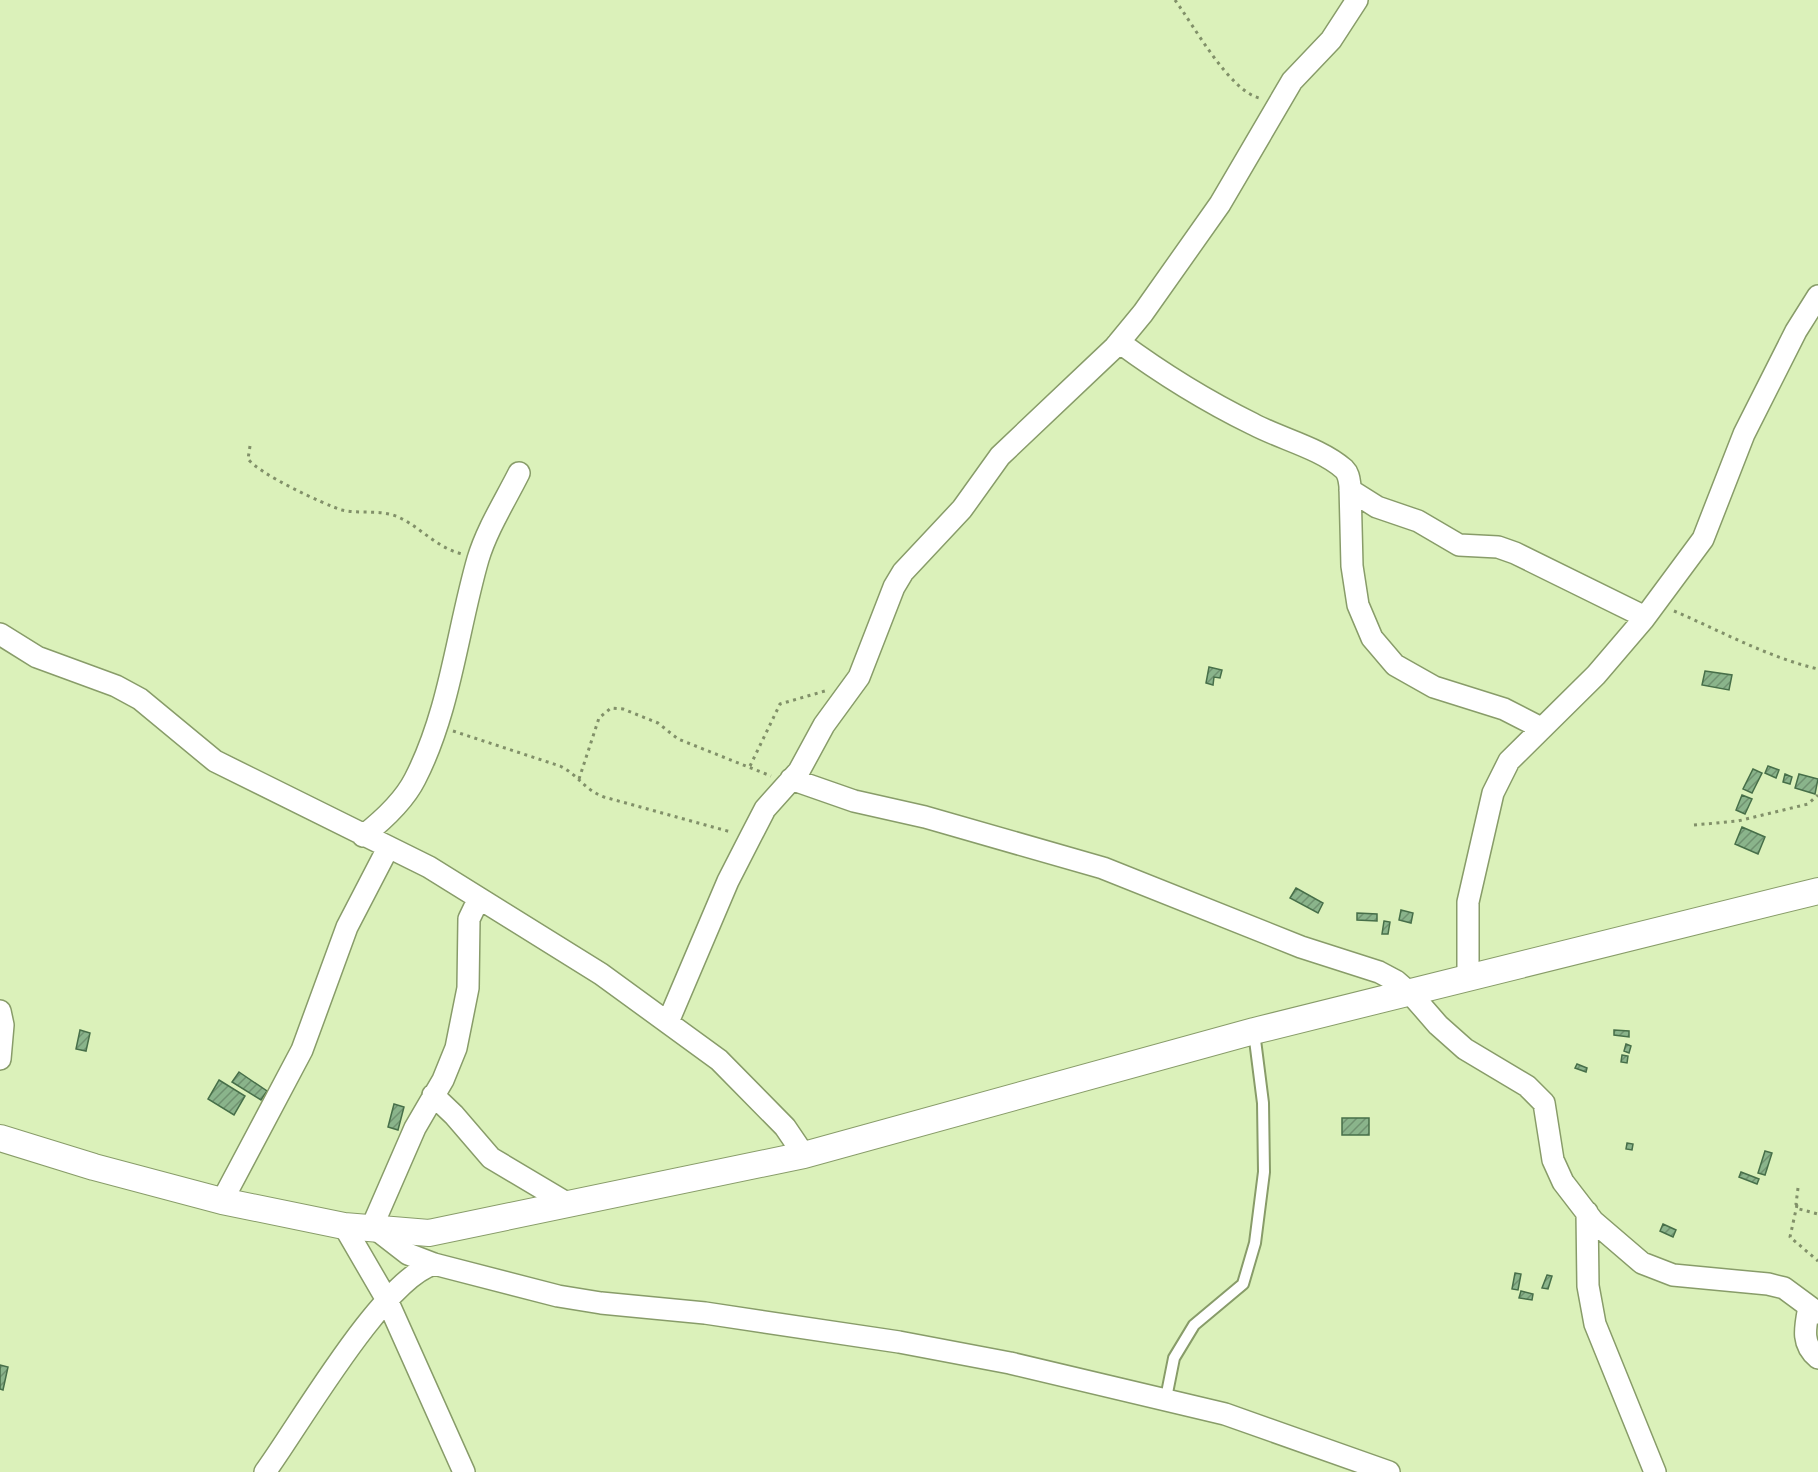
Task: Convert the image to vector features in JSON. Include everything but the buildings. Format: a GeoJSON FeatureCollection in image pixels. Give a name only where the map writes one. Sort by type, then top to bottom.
{"type":"FeatureCollection","features":[{"type":"Feature","properties":{"kind":"street"},"geometry":{"type":"LineString","coordinates":[[669,1022],[728,881],[765,809],[799,771],[824,725],[854,686],[894,587],[903,572],[962,509],[1000,456],[1119,342],[1143,313],[1215,211],[1292,81],[1331,40],[1357,0]]}},
{"type":"Feature","properties":{"kind":"street"},"geometry":{"type":"LineString","coordinates":[[1468,979],[1468,902],[1493,793],[1509,761],[1596,675],[1650,610],[1703,539],[1744,434],[1796,331],[1818,296]]}},
{"type":"Feature","properties":{"kind":"street"},"geometry":{"type":"LineString","coordinates":[[1119,342],[1153,367],[1252,424],[1316,453],[1344,469],[1349,476],[1352,566],[1358,605],[1372,638],[1395,665],[1434,687],[1504,709],[1541,728]]}},
{"type":"Feature","properties":{"kind":"street"},"geometry":{"type":"LineString","coordinates":[[363,836],[382,821],[415,780],[435,726],[460,639],[478,558],[488,533],[519,473]]}},
{"type":"Feature","properties":{"kind":"street"},"geometry":{"type":"LineString","coordinates":[[1350,490],[1377,507],[1418,521],[1459,545],[1498,547],[1650,610]]}},
{"type":"Feature","properties":{"kind":"street"},"geometry":{"type":"LineString","coordinates":[[3,642],[116,686],[140,699],[215,761],[429,867],[601,974],[719,1060],[785,1127],[804,1155]]}},
{"type":"Feature","properties":{"kind":"street"},"geometry":{"type":"LineString","coordinates":[[789,781],[1103,868],[1301,947],[1379,972],[1396,981],[1464,1049],[1527,1086],[1544,1103],[1553,1160],[1563,1182],[1587,1212],[1619,1245],[1642,1263],[1673,1275],[1784,1288],[1814,1310],[1805,1340],[1808,1350],[1818,1358]]}},
{"type":"Feature","properties":{"kind":"street"},"geometry":{"type":"LineString","coordinates":[[222,1201],[302,1050],[347,927],[388,848]]}},
{"type":"Feature","properties":{"kind":"street"},"geometry":{"type":"LineString","coordinates":[[0,1138],[94,1167],[222,1201],[344,1226],[429,1233],[804,1155],[1254,1031],[1818,891]]}},
{"type":"Feature","properties":{"kind":"street"},"geometry":{"type":"LineString","coordinates":[[374,1230],[415,1128],[443,1080],[456,1048],[468,988],[469,919],[480,898]]}},
{"type":"Feature","properties":{"kind":"street"},"geometry":{"type":"LineString","coordinates":[[0,1011],[3,1025],[0,1059]]}},
{"type":"Feature","properties":{"kind":"street"},"geometry":{"type":"LineString","coordinates":[[433,1095],[454,1114],[491,1158],[570,1205]]}},
{"type":"Feature","properties":{"kind":"street"},"geometry":{"type":"LineString","coordinates":[[1587,1212],[1588,1287],[1595,1324],[1655,1472]]}},
{"type":"Feature","properties":{"kind":"street"},"geometry":{"type":"LineString","coordinates":[[344,1226],[387,1300],[464,1472]]}},
{"type":"Feature","properties":{"kind":"street"},"geometry":{"type":"LineString","coordinates":[[374,1230],[408,1254],[434,1264],[558,1296],[601,1304],[705,1313],[899,1342],[1010,1363],[1166,1398],[1225,1414],[1389,1472]]}},
{"type":"Feature","properties":{"kind":"street"},"geometry":{"type":"LineString","coordinates":[[265,1472],[387,1300],[415,1272],[434,1264]]}},
{"type":"Feature","properties":{"kind":"lane"},"geometry":{"type":"LineString","coordinates":[[1166,1398],[1174,1358],[1194,1325],[1243,1284],[1255,1243],[1264,1172],[1263,1103],[1254,1031]]}},
{"type":"Feature","properties":{"kind":"path"},"geometry":{"type":"LineString","coordinates":[[1175,0],[1228,76],[1253,96],[1278,103]]}},
{"type":"Feature","properties":{"kind":"path"},"geometry":{"type":"LineString","coordinates":[[250,446],[248,459],[254,468],[342,510],[393,516],[433,542],[478,558]]}},
{"type":"Feature","properties":{"kind":"path"},"geometry":{"type":"LineString","coordinates":[[1650,610],[1798,664],[1818,669]]}},
{"type":"Feature","properties":{"kind":"path"},"geometry":{"type":"LineString","coordinates":[[750,766],[784,700],[854,686]]}},
{"type":"Feature","properties":{"kind":"path"},"geometry":{"type":"LineString","coordinates":[[579,779],[599,718],[611,708],[623,709],[658,723],[678,739],[789,781]]}},
{"type":"Feature","properties":{"kind":"path"},"geometry":{"type":"LineString","coordinates":[[435,726],[560,766],[579,779],[585,788],[604,797],[750,838]]}},
{"type":"Feature","properties":{"kind":"path"},"geometry":{"type":"LineString","coordinates":[[1694,825],[1738,820],[1808,804],[1818,795]]}},
{"type":"Feature","properties":{"kind":"path"},"geometry":{"type":"LineString","coordinates":[[1798,1188],[1790,1237],[1818,1261]]}},
{"type":"Feature","properties":{"kind":"path"},"geometry":{"type":"LineString","coordinates":[[1797,1205],[1799,1209],[1818,1214]]}}]}
